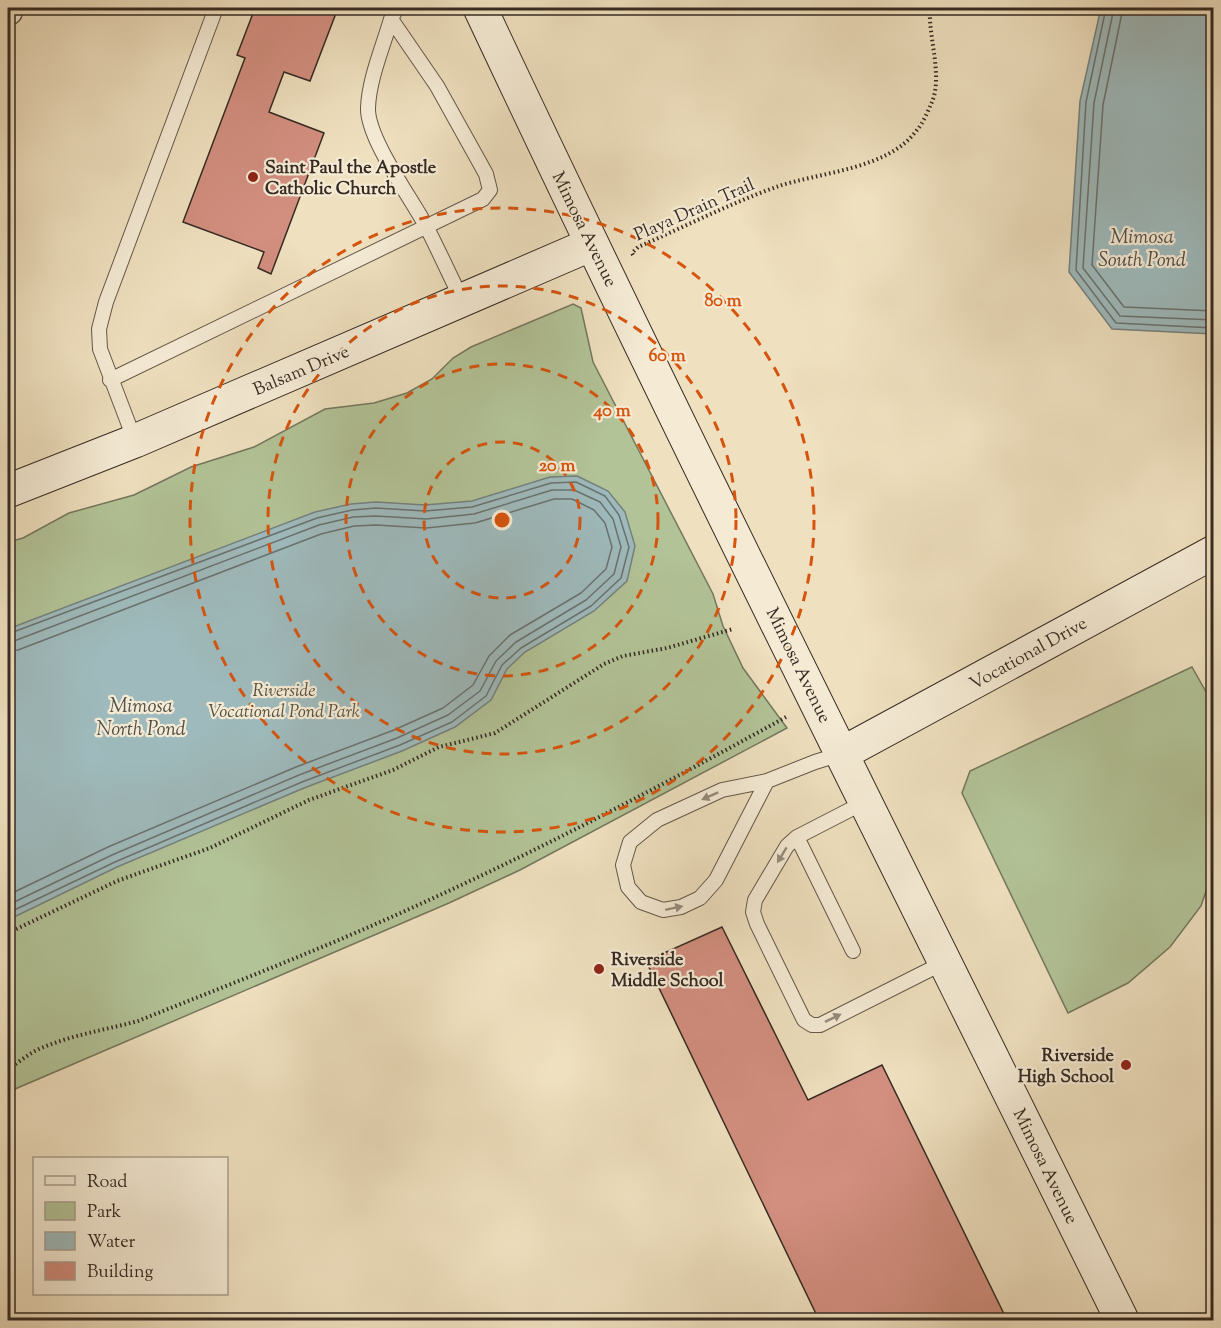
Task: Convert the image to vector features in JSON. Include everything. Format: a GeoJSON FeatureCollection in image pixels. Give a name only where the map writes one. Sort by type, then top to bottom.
{"type":"FeatureCollection","features":[{"type":"Feature","properties":{"kind":"street","name":"Mimosa Avenue"},"geometry":{"type":"LineString","coordinates":[[480,8],[592,244],[865,802],[1122,1320]]}},
{"type":"Feature","properties":{"kind":"street","name":"Balsam Drive"},"geometry":{"type":"LineString","coordinates":[[8,491],[135,441],[592,244]]}},
{"type":"Feature","properties":{"kind":"street","name":"Vocational Drive"},"geometry":{"type":"LineString","coordinates":[[843,753],[1214,552]]}},
{"type":"Feature","properties":{"kind":"lane"},"geometry":{"type":"LineString","coordinates":[[135,441],[100,349],[99,329],[106,302],[216,8]]}},
{"type":"Feature","properties":{"kind":"lane"},"geometry":{"type":"LineString","coordinates":[[110,380],[483,199],[490,190],[486,174],[394,13]]}},
{"type":"Feature","properties":{"kind":"lane"},"geometry":{"type":"LineString","coordinates":[[394,13],[373,79],[368,108],[370,122],[381,149],[426,226],[462,301]]}},
{"type":"Feature","properties":{"kind":"lane"},"geometry":{"type":"LineString","coordinates":[[767,781],[716,880],[700,898],[681,907],[663,910],[640,902],[628,887],[624,865],[630,842],[657,820],[723,790],[767,781],[843,753]]}},
{"type":"Feature","properties":{"kind":"lane"},"geometry":{"type":"LineString","coordinates":[[865,802],[797,837],[787,846],[755,900],[753,912],[757,924],[804,1020],[812,1025],[820,1025],[945,962]]}},
{"type":"Feature","properties":{"kind":"lane"},"geometry":{"type":"LineString","coordinates":[[797,837],[853,951]]}},
{"type":"Feature","properties":{"kind":"path","name":"Playa Drain Trail"},"geometry":{"type":"LineString","coordinates":[[634,259],[632,253],[638,247],[777,187],[866,164],[895,150],[917,131],[933,100],[936,67],[928,23],[930,8]]}},
{"type":"Feature","properties":{"kind":"path"},"geometry":{"type":"LineString","coordinates":[[8,933],[117,880],[210,848],[309,800],[393,770],[439,747],[495,733],[604,664],[623,656],[667,648],[733,629]]}},
{"type":"Feature","properties":{"kind":"path"},"geometry":{"type":"LineString","coordinates":[[8,1069],[37,1050],[68,1038],[138,1021],[363,930],[556,839],[669,782],[786,717]]}},
{"type":"Feature","properties":{"kind":"green space","name":"Riverside Vocational Pond Park"},"geometry":{"type":"Polygon","coordinates":[[[573,304],[581,308],[593,362],[713,594],[723,626],[743,668],[787,728],[520,870],[449,903],[8,1092],[8,542],[23,538],[69,513],[134,495],[191,467],[254,447],[325,409],[374,403],[407,393],[432,379],[453,358],[471,347],[573,304]]]}},
{"type":"Feature","properties":{"kind":"green space"},"geometry":{"type":"Polygon","coordinates":[[[1192,667],[1214,706],[1213,871],[1201,906],[1170,947],[1128,983],[1068,1013],[962,793],[970,771],[1192,667]]]}},
{"type":"Feature","properties":{"kind":"water","name":"Mimosa South Pond"},"geometry":{"type":"Polygon","coordinates":[[[1101,8],[1213,8],[1213,334],[1112,329],[1069,272],[1080,101],[1101,8]]]}},
{"type":"Feature","properties":{"kind":"water","name":"Mimosa North Pond"},"geometry":{"type":"Polygon","coordinates":[[[577,476],[608,491],[625,512],[635,546],[627,581],[594,611],[525,652],[507,669],[491,700],[455,727],[402,751],[304,788],[117,867],[8,920],[8,629],[315,512],[351,504],[376,502],[425,505],[472,501],[550,477],[577,476]]]}},
{"type":"Feature","properties":{"kind":"building","name":"Saint Paul the Apostle Catholic Church"},"geometry":{"type":"Polygon","coordinates":[[[255,8],[338,8],[310,81],[284,72],[269,112],[324,133],[271,274],[258,268],[264,252],[183,222],[245,58],[237,55],[255,8]]]}},
{"type":"Feature","properties":{"kind":"building","name":"Riverside Middle School"},"geometry":{"type":"Polygon","coordinates":[[[722,927],[808,1100],[882,1065],[1007,1320],[819,1320],[646,961],[722,927]]]}},
{"type":"Feature","properties":{"kind":"place","name":"Saint Paul the Apostle Catholic Church"},"geometry":{"type":"Point","coordinates":[253,177]}},
{"type":"Feature","properties":{"kind":"place","name":"Riverside Middle School"},"geometry":{"type":"Point","coordinates":[599,969]}},
{"type":"Feature","properties":{"kind":"place","name":"Riverside High School"},"geometry":{"type":"Point","coordinates":[1126,1065]}}]}
